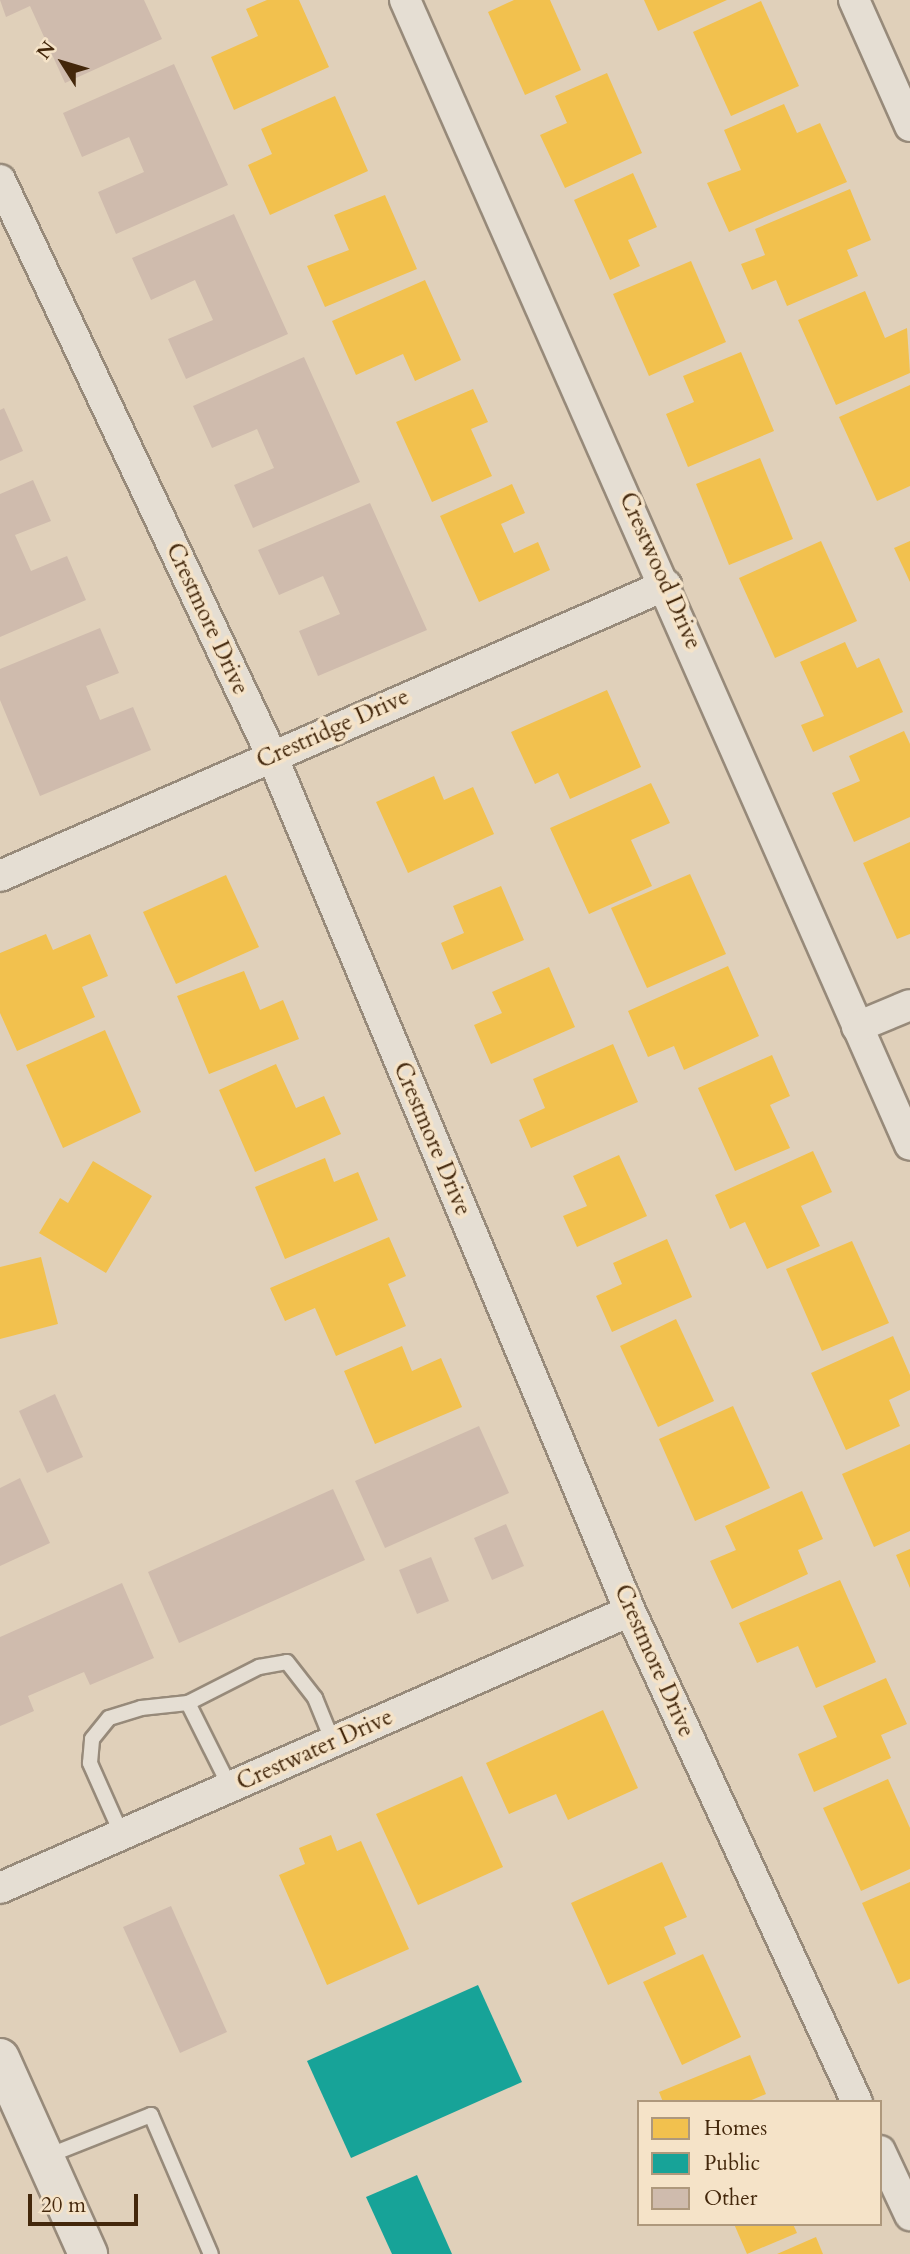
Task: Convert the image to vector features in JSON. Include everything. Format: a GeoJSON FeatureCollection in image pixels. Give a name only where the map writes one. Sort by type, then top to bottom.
{"type":"FeatureCollection","features":[{"type":"Feature","properties":{"kind":"main road"},"geometry":{"type":"LineString","coordinates":[[0,2057],[88,2254]]}},
{"type":"Feature","properties":{"kind":"street","name":"Crestwood Drive"},"geometry":{"type":"LineString","coordinates":[[405,0],[666,585],[910,1145]]}},
{"type":"Feature","properties":{"kind":"street"},"geometry":{"type":"LineString","coordinates":[[854,0],[910,126]]}},
{"type":"Feature","properties":{"kind":"street","name":"Crestmore Drive"},"geometry":{"type":"LineString","coordinates":[[0,180],[272,756],[630,1611],[856,2100]]}},
{"type":"Feature","properties":{"kind":"street","name":"Crestridge Drive"},"geometry":{"type":"LineString","coordinates":[[0,876],[666,585]]}},
{"type":"Feature","properties":{"kind":"street"},"geometry":{"type":"LineString","coordinates":[[857,1027],[910,1005]]}},
{"type":"Feature","properties":{"kind":"street","name":"Crestwater Drive"},"geometry":{"type":"LineString","coordinates":[[0,1888],[630,1611]]}},
{"type":"Feature","properties":{"kind":"street"},"geometry":{"type":"LineString","coordinates":[[882,2155],[910,2215]]}},
{"type":"Feature","properties":{"kind":"lane"},"geometry":{"type":"LineString","coordinates":[[122,1835],[90,1763],[92,1739],[109,1718],[141,1708],[188,1703],[259,1667],[287,1662],[314,1698],[333,1742]]}},
{"type":"Feature","properties":{"kind":"lane"},"geometry":{"type":"LineString","coordinates":[[188,1703],[230,1787]]}},
{"type":"Feature","properties":{"kind":"lane"},"geometry":{"type":"LineString","coordinates":[[44,2157],[151,2115],[211,2254]]}},
{"type":"Feature","properties":{"kind":"building: Homes"},"geometry":{"type":"Polygon","coordinates":[[[267,0],[299,0],[329,67],[234,110],[211,57],[258,36],[246,9],[267,0]]]}},
{"type":"Feature","properties":{"kind":"building: Homes"},"geometry":{"type":"Polygon","coordinates":[[[514,0],[550,0],[581,70],[525,95],[488,12],[514,0]]]}},
{"type":"Feature","properties":{"kind":"building: Homes"},"geometry":{"type":"Polygon","coordinates":[[[644,0],[727,0],[658,31],[644,0]]]}},
{"type":"Feature","properties":{"kind":"building: Homes"},"geometry":{"type":"Polygon","coordinates":[[[761,1],[799,86],[731,116],[693,32],[761,1]]]}},
{"type":"Feature","properties":{"kind":"building: Homes"},"geometry":{"type":"Polygon","coordinates":[[[607,73],[642,153],[565,188],[540,135],[567,123],[555,96],[607,73]]]}},
{"type":"Feature","properties":{"kind":"building: Homes"},"geometry":{"type":"Polygon","coordinates":[[[335,96],[368,171],[270,215],[248,165],[272,154],[261,129],[335,96]]]}},
{"type":"Feature","properties":{"kind":"building: Homes"},"geometry":{"type":"Polygon","coordinates":[[[784,104],[797,133],[820,123],[847,182],[729,232],[707,183],[741,170],[724,130],[784,104]]]}},
{"type":"Feature","properties":{"kind":"building: Homes"},"geometry":{"type":"Polygon","coordinates":[[[633,173],[657,227],[628,240],[640,266],[610,280],[574,200],[633,173]]]}},
{"type":"Feature","properties":{"kind":"building: Homes"},"geometry":{"type":"Polygon","coordinates":[[[850,189],[871,240],[847,250],[858,276],[787,306],[776,280],[752,290],[741,264],[765,255],[755,229],[850,189]]]}},
{"type":"Feature","properties":{"kind":"building: Homes"},"geometry":{"type":"Polygon","coordinates":[[[385,195],[417,269],[325,307],[307,266],[349,250],[334,215],[385,195]]]}},
{"type":"Feature","properties":{"kind":"building: Homes"},"geometry":{"type":"Polygon","coordinates":[[[691,261],[726,342],[649,376],[613,294],[691,261]]]}},
{"type":"Feature","properties":{"kind":"building: Homes"},"geometry":{"type":"Polygon","coordinates":[[[425,280],[461,360],[415,381],[403,354],[356,375],[332,321],[425,280]]]}},
{"type":"Feature","properties":{"kind":"building: Homes"},"geometry":{"type":"Polygon","coordinates":[[[865,291],[885,338],[907,328],[910,373],[836,405],[798,320],[865,291]]]}},
{"type":"Feature","properties":{"kind":"building: Homes"},"geometry":{"type":"Polygon","coordinates":[[[741,352],[774,431],[688,467],[666,414],[694,402],[683,376],[741,352]]]}},
{"type":"Feature","properties":{"kind":"building: Homes"},"geometry":{"type":"Polygon","coordinates":[[[910,385],[910,486],[877,501],[839,417],[910,385]]]}},
{"type":"Feature","properties":{"kind":"building: Homes"},"geometry":{"type":"Polygon","coordinates":[[[473,389],[488,422],[471,429],[492,476],[432,502],[396,422],[473,389]]]}},
{"type":"Feature","properties":{"kind":"building: Homes"},"geometry":{"type":"Polygon","coordinates":[[[760,458],[793,539],[729,565],[696,484],[760,458]]]}},
{"type":"Feature","properties":{"kind":"building: Homes"},"geometry":{"type":"Polygon","coordinates":[[[512,484],[525,513],[501,524],[514,553],[538,542],[550,570],[479,602],[440,516],[512,484]]]}},
{"type":"Feature","properties":{"kind":"building: Homes"},"geometry":{"type":"Polygon","coordinates":[[[821,541],[857,621],[775,658],[739,578],[821,541]]]}},
{"type":"Feature","properties":{"kind":"building: Homes"},"geometry":{"type":"Polygon","coordinates":[[[910,541],[910,582],[894,548],[910,541]]]}},
{"type":"Feature","properties":{"kind":"building: Homes"},"geometry":{"type":"Polygon","coordinates":[[[845,642],[857,668],[879,658],[903,712],[813,752],[801,725],[824,716],[800,662],[845,642]]]}},
{"type":"Feature","properties":{"kind":"building: Homes"},"geometry":{"type":"Polygon","coordinates":[[[607,690],[641,767],[570,799],[558,773],[535,784],[511,732],[607,690]]]}},
{"type":"Feature","properties":{"kind":"building: Homes"},"geometry":{"type":"Polygon","coordinates":[[[904,731],[910,744],[910,817],[854,842],[832,793],[860,781],[849,756],[904,731]]]}},
{"type":"Feature","properties":{"kind":"building: Homes"},"geometry":{"type":"Polygon","coordinates":[[[434,776],[444,800],[473,787],[494,834],[408,873],[376,802],[434,776]]]}},
{"type":"Feature","properties":{"kind":"building: Homes"},"geometry":{"type":"Polygon","coordinates":[[[651,783],[670,823],[631,840],[652,886],[589,914],[550,828],[651,783]]]}},
{"type":"Feature","properties":{"kind":"building: Homes"},"geometry":{"type":"Polygon","coordinates":[[[910,842],[910,934],[897,939],[863,863],[910,842]]]}},
{"type":"Feature","properties":{"kind":"building: Homes"},"geometry":{"type":"Polygon","coordinates":[[[690,874],[726,954],[647,988],[611,908],[690,874]]]}},
{"type":"Feature","properties":{"kind":"building: Homes"},"geometry":{"type":"Polygon","coordinates":[[[226,875],[259,947],[176,984],[143,912],[226,875]]]}},
{"type":"Feature","properties":{"kind":"building: Homes"},"geometry":{"type":"Polygon","coordinates":[[[501,886],[524,940],[452,970],[441,943],[464,933],[453,906],[501,886]]]}},
{"type":"Feature","properties":{"kind":"building: Homes"},"geometry":{"type":"Polygon","coordinates":[[[46,934],[53,950],[90,934],[108,976],[82,987],[95,1017],[17,1051],[0,1013],[0,953],[46,934]]]}},
{"type":"Feature","properties":{"kind":"building: Homes"},"geometry":{"type":"Polygon","coordinates":[[[728,966],[759,1036],[684,1070],[674,1046],[648,1057],[628,1011],[728,966]]]}},
{"type":"Feature","properties":{"kind":"building: Homes"},"geometry":{"type":"Polygon","coordinates":[[[549,967],[575,1027],[491,1064],[474,1025],[502,1013],[492,992],[549,967]]]}},
{"type":"Feature","properties":{"kind":"building: Homes"},"geometry":{"type":"Polygon","coordinates":[[[244,971],[260,1010],[283,1000],[299,1039],[209,1074],[177,996],[244,971]]]}},
{"type":"Feature","properties":{"kind":"building: Homes"},"geometry":{"type":"Polygon","coordinates":[[[105,1030],[141,1112],[63,1148],[26,1065],[105,1030]]]}},
{"type":"Feature","properties":{"kind":"building: Homes"},"geometry":{"type":"Polygon","coordinates":[[[613,1044],[638,1102],[531,1148],[519,1120],[545,1108],[533,1079],[613,1044]]]}},
{"type":"Feature","properties":{"kind":"building: Homes"},"geometry":{"type":"Polygon","coordinates":[[[772,1055],[790,1096],[770,1105],[790,1148],[735,1171],[698,1088],[772,1055]]]}},
{"type":"Feature","properties":{"kind":"building: Homes"},"geometry":{"type":"Polygon","coordinates":[[[276,1064],[296,1108],[324,1096],[341,1134],[255,1172],[219,1090],[276,1064]]]}},
{"type":"Feature","properties":{"kind":"building: Homes"},"geometry":{"type":"Polygon","coordinates":[[[813,1151],[832,1192],[801,1206],[820,1246],[767,1269],[745,1222],[730,1229],[715,1195],[813,1151]]]}},
{"type":"Feature","properties":{"kind":"building: Homes"},"geometry":{"type":"Polygon","coordinates":[[[619,1155],[647,1216],[577,1247],[563,1216],[587,1206],[573,1176],[619,1155]]]}},
{"type":"Feature","properties":{"kind":"building: Homes"},"geometry":{"type":"Polygon","coordinates":[[[325,1158],[334,1182],[358,1172],[378,1220],[285,1259],[255,1187],[325,1158]]]}},
{"type":"Feature","properties":{"kind":"building: Homes"},"geometry":{"type":"Polygon","coordinates":[[[93,1161],[152,1196],[106,1273],[39,1233],[60,1198],[68,1203],[93,1161]]]}},
{"type":"Feature","properties":{"kind":"building: Homes"},"geometry":{"type":"Polygon","coordinates":[[[389,1237],[406,1276],[388,1284],[406,1326],[336,1356],[315,1308],[285,1321],[270,1288],[389,1237]]]}},
{"type":"Feature","properties":{"kind":"building: Homes"},"geometry":{"type":"Polygon","coordinates":[[[667,1239],[692,1297],[612,1332],[596,1296],[622,1284],[613,1263],[667,1239]]]}},
{"type":"Feature","properties":{"kind":"building: Homes"},"geometry":{"type":"Polygon","coordinates":[[[852,1241],[889,1323],[822,1351],[786,1269],[852,1241]]]}},
{"type":"Feature","properties":{"kind":"building: Homes"},"geometry":{"type":"Polygon","coordinates":[[[41,1257],[58,1324],[0,1339],[0,1267],[41,1257]]]}},
{"type":"Feature","properties":{"kind":"building: Homes"},"geometry":{"type":"Polygon","coordinates":[[[676,1319],[714,1401],[658,1427],[620,1346],[676,1319]]]}},
{"type":"Feature","properties":{"kind":"building: Homes"},"geometry":{"type":"Polygon","coordinates":[[[893,1336],[910,1375],[910,1390],[889,1400],[900,1426],[846,1450],[811,1373],[893,1336]]]}},
{"type":"Feature","properties":{"kind":"building: Homes"},"geometry":{"type":"Polygon","coordinates":[[[402,1346],[412,1371],[441,1358],[462,1407],[375,1444],[344,1371],[402,1346]]]}},
{"type":"Feature","properties":{"kind":"building: Homes"},"geometry":{"type":"Polygon","coordinates":[[[733,1406],[770,1488],[695,1521],[659,1439],[733,1406]]]}},
{"type":"Feature","properties":{"kind":"building: Homes"},"geometry":{"type":"Polygon","coordinates":[[[910,1444],[910,1531],[874,1547],[842,1474],[910,1444]]]}},
{"type":"Feature","properties":{"kind":"building: Homes"},"geometry":{"type":"Polygon","coordinates":[[[802,1491],[823,1539],[798,1550],[808,1574],[732,1609],[710,1561],[736,1550],[725,1526],[802,1491]]]}},
{"type":"Feature","properties":{"kind":"building: Homes"},"geometry":{"type":"Polygon","coordinates":[[[910,1549],[910,1588],[896,1555],[910,1549]]]}},
{"type":"Feature","properties":{"kind":"building: Homes"},"geometry":{"type":"Polygon","coordinates":[[[840,1580],[876,1662],[816,1688],[798,1646],[757,1663],[739,1623],[840,1580]]]}},
{"type":"Feature","properties":{"kind":"building: Homes"},"geometry":{"type":"Polygon","coordinates":[[[886,1678],[907,1724],[881,1735],[891,1758],[814,1792],[798,1754],[837,1737],[823,1706],[886,1678]]]}},
{"type":"Feature","properties":{"kind":"building: Homes"},"geometry":{"type":"Polygon","coordinates":[[[603,1710],[638,1788],[568,1820],[556,1794],[509,1814],[486,1763],[603,1710]]]}},
{"type":"Feature","properties":{"kind":"building: Homes"},"geometry":{"type":"Polygon","coordinates":[[[462,1776],[503,1867],[418,1905],[376,1814],[462,1776]]]}},
{"type":"Feature","properties":{"kind":"building: Homes"},"geometry":{"type":"Polygon","coordinates":[[[888,1779],[910,1828],[910,1869],[861,1891],[823,1808],[888,1779]]]}},
{"type":"Feature","properties":{"kind":"building: Homes"},"geometry":{"type":"Polygon","coordinates":[[[331,1835],[337,1851],[361,1841],[409,1949],[327,1985],[279,1875],[305,1864],[299,1848],[331,1835]]]}},
{"type":"Feature","properties":{"kind":"building: Homes"},"geometry":{"type":"Polygon","coordinates":[[[662,1862],[687,1917],[664,1927],[676,1954],[608,1985],[571,1903],[662,1862]]]}},
{"type":"Feature","properties":{"kind":"building: Homes"},"geometry":{"type":"Polygon","coordinates":[[[910,1882],[910,1979],[898,1984],[862,1903],[910,1882]]]}},
{"type":"Feature","properties":{"kind":"building: Homes"},"geometry":{"type":"Polygon","coordinates":[[[703,1954],[741,2037],[682,2065],[643,1982],[703,1954]]]}},
{"type":"Feature","properties":{"kind":"building: Homes"},"geometry":{"type":"Polygon","coordinates":[[[750,2055],[766,2094],[752,2100],[662,2100],[659,2092],[750,2055]]]}},
{"type":"Feature","properties":{"kind":"building: Homes"},"geometry":{"type":"Polygon","coordinates":[[[735,2226],[794,2226],[797,2233],[747,2254],[735,2226]]]}},
{"type":"Feature","properties":{"kind":"building: Homes"},"geometry":{"type":"Polygon","coordinates":[[[816,2237],[823,2254],[777,2254],[816,2237]]]}},
{"type":"Feature","properties":{"kind":"building: Public"},"geometry":{"type":"Polygon","coordinates":[[[478,1985],[522,2082],[351,2158],[307,2061],[478,1985]]]}},
{"type":"Feature","properties":{"kind":"building: Public"},"geometry":{"type":"Polygon","coordinates":[[[417,2175],[452,2254],[392,2254],[366,2197],[417,2175]]]}},
{"type":"Feature","properties":{"kind":"building: Other"},"geometry":{"type":"Polygon","coordinates":[[[0,0],[144,0],[162,39],[65,83],[30,6],[6,17],[0,0]]]}},
{"type":"Feature","properties":{"kind":"building: Other"},"geometry":{"type":"Polygon","coordinates":[[[174,64],[228,185],[116,234],[98,192],[144,172],[129,137],[82,157],[63,113],[174,64]]]}},
{"type":"Feature","properties":{"kind":"building: Other"},"geometry":{"type":"Polygon","coordinates":[[[234,214],[288,334],[186,379],[168,339],[213,320],[195,280],[151,300],[132,258],[234,214]]]}},
{"type":"Feature","properties":{"kind":"building: Other"},"geometry":{"type":"Polygon","coordinates":[[[304,357],[360,482],[253,528],[234,485],[274,468],[257,429],[212,448],[193,406],[304,357]]]}},
{"type":"Feature","properties":{"kind":"building: Other"},"geometry":{"type":"Polygon","coordinates":[[[4,408],[23,451],[0,461],[0,410],[4,408]]]}},
{"type":"Feature","properties":{"kind":"building: Other"},"geometry":{"type":"Polygon","coordinates":[[[33,480],[51,521],[15,535],[31,571],[67,556],[86,600],[0,637],[0,494],[33,480]]]}},
{"type":"Feature","properties":{"kind":"building: Other"},"geometry":{"type":"Polygon","coordinates":[[[370,503],[427,630],[318,676],[299,631],[340,614],[323,576],[279,595],[258,550],[370,503]]]}},
{"type":"Feature","properties":{"kind":"building: Other"},"geometry":{"type":"Polygon","coordinates":[[[100,628],[119,673],[86,686],[100,720],[133,707],[151,750],[40,796],[0,700],[0,669],[100,628]]]}},
{"type":"Feature","properties":{"kind":"building: Other"},"geometry":{"type":"Polygon","coordinates":[[[55,1394],[83,1457],[47,1473],[19,1411],[55,1394]]]}},
{"type":"Feature","properties":{"kind":"building: Other"},"geometry":{"type":"Polygon","coordinates":[[[479,1426],[509,1493],[385,1548],[355,1481],[479,1426]]]}},
{"type":"Feature","properties":{"kind":"building: Other"},"geometry":{"type":"Polygon","coordinates":[[[20,1478],[50,1543],[0,1566],[0,1488],[20,1478]]]}},
{"type":"Feature","properties":{"kind":"building: Other"},"geometry":{"type":"Polygon","coordinates":[[[333,1489],[365,1560],[179,1643],[148,1572],[333,1489]]]}},
{"type":"Feature","properties":{"kind":"building: Other"},"geometry":{"type":"Polygon","coordinates":[[[506,1524],[524,1566],[492,1580],[474,1538],[506,1524]]]}},
{"type":"Feature","properties":{"kind":"building: Other"},"geometry":{"type":"Polygon","coordinates":[[[431,1557],[449,1601],[417,1614],[399,1570],[431,1557]]]}},
{"type":"Feature","properties":{"kind":"building: Other"},"geometry":{"type":"Polygon","coordinates":[[[122,1583],[154,1658],[90,1685],[84,1672],[28,1696],[34,1711],[0,1726],[0,1637],[122,1583]]]}},
{"type":"Feature","properties":{"kind":"building: Other"},"geometry":{"type":"Polygon","coordinates":[[[171,1906],[227,2032],[180,2053],[123,1927],[171,1906]]]}}]}
